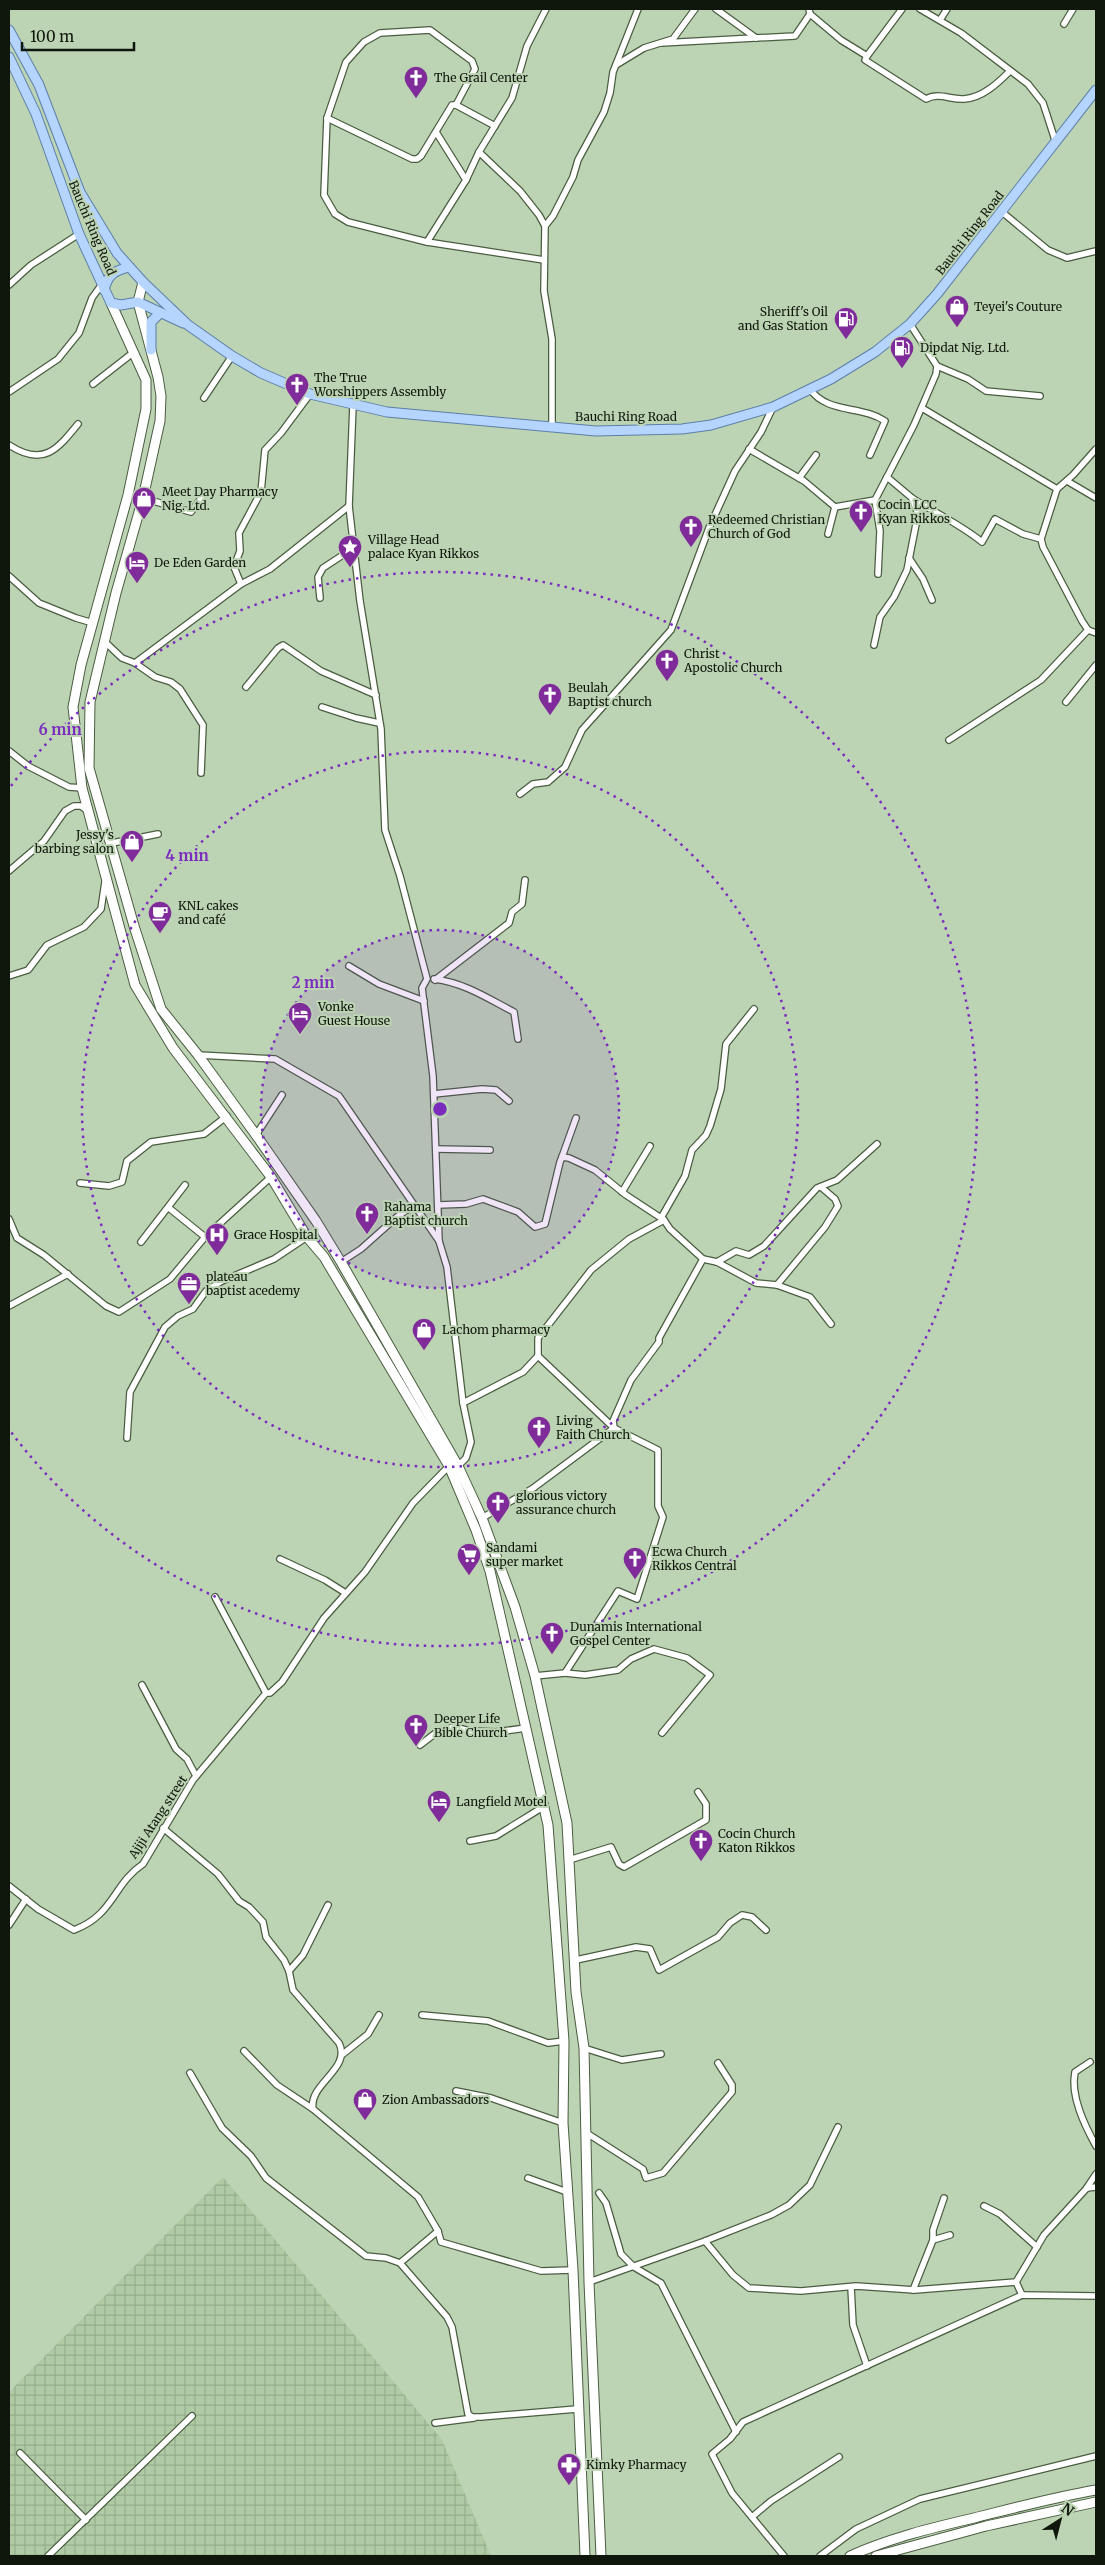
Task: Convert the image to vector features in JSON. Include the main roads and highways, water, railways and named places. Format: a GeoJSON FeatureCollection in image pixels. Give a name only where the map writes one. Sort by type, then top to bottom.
{"type":"FeatureCollection","features":[{"type":"Feature","properties":{"kind":"main road","name":"Bauchi Ring Road"},"geometry":{"type":"LineString","coordinates":[[9,30],[39,85],[69,166],[85,202],[110,242],[143,282],[188,325],[232,356],[278,381],[310,394],[353,405],[387,412],[596,432],[682,429],[726,421],[773,407],[810,389],[875,352],[910,324],[954,274],[1096,91]]}},
{"type":"Feature","properties":{"kind":"main road","name":"Bauchi Ring Road"},"geometry":{"type":"LineString","coordinates":[[9,57],[36,114],[78,234],[111,304]]}},
{"type":"Feature","properties":{"kind":"main road"},"geometry":{"type":"LineString","coordinates":[[103,288],[107,278],[115,271],[129,267]]}},
{"type":"Feature","properties":{"kind":"main road"},"geometry":{"type":"LineString","coordinates":[[143,282],[138,302],[161,396],[160,421],[143,498],[104,642],[90,702],[90,768],[134,926],[161,1010],[198,1055],[256,1135],[316,1221],[341,1262],[482,1518],[515,1607],[535,1676],[566,1824],[576,1960],[576,1992],[584,2048],[589,2282],[601,2556]]}},
{"type":"Feature","properties":{"kind":"main road","name":"Bauchi Ring Road"},"geometry":{"type":"LineString","coordinates":[[138,302],[188,325]]}},
{"type":"Feature","properties":{"kind":"main road"},"geometry":{"type":"LineString","coordinates":[[111,304],[121,305],[138,302]]}},
{"type":"Feature","properties":{"kind":"main road"},"geometry":{"type":"LineString","coordinates":[[111,304],[146,380],[146,409],[128,495],[72,707],[82,788],[135,985],[173,1048],[227,1116],[243,1142],[271,1177],[307,1237],[324,1257],[454,1466],[490,1571],[516,1678],[550,1841],[564,2041],[563,2123],[573,2270],[577,2409],[585,2556]]}},
{"type":"Feature","properties":{"kind":"main road"},"geometry":{"type":"LineString","coordinates":[[151,350],[151,322],[160,313]]}},
{"type":"Feature","properties":{"kind":"main road"},"geometry":{"type":"LineString","coordinates":[[850,2556],[881,2542],[931,2528],[1096,2490]]}},
{"type":"Feature","properties":{"kind":"main road"},"geometry":{"type":"LineString","coordinates":[[876,2556],[986,2526],[1096,2502]]}},
{"type":"Feature","properties":{"kind":"place","name":"The Grail Center"},"geometry":{"type":"Point","coordinates":[416,99]}},
{"type":"Feature","properties":{"kind":"place","name":"Teyei's Couture"},"geometry":{"type":"Point","coordinates":[957,328]}},
{"type":"Feature","properties":{"kind":"place","name":"Sheriff's Oil and Gas Station"},"geometry":{"type":"Point","coordinates":[846,340]}},
{"type":"Feature","properties":{"kind":"place","name":"Dipdat Nig. Ltd."},"geometry":{"type":"Point","coordinates":[902,369]}},
{"type":"Feature","properties":{"kind":"place","name":"The True Worshippers Assembly"},"geometry":{"type":"Point","coordinates":[297,406]}},
{"type":"Feature","properties":{"kind":"place","name":"Meet Day Pharmacy Nig. Ltd."},"geometry":{"type":"Point","coordinates":[144,520]}},
{"type":"Feature","properties":{"kind":"place","name":"Cocin LCC Kyan Rikkos"},"geometry":{"type":"Point","coordinates":[861,533]}},
{"type":"Feature","properties":{"kind":"place","name":"Redeemed Christian Church of God"},"geometry":{"type":"Point","coordinates":[691,548]}},
{"type":"Feature","properties":{"kind":"place","name":"Village Head palace Kyan Rikkos"},"geometry":{"type":"Point","coordinates":[350,568]}},
{"type":"Feature","properties":{"kind":"place","name":"De Eden Garden"},"geometry":{"type":"Point","coordinates":[137,584]}},
{"type":"Feature","properties":{"kind":"place","name":"Christ Apostolic Church"},"geometry":{"type":"Point","coordinates":[667,682]}},
{"type":"Feature","properties":{"kind":"place","name":"Beulah Baptist church"},"geometry":{"type":"Point","coordinates":[550,716]}},
{"type":"Feature","properties":{"kind":"place","name":"Jessy's barbing salon"},"geometry":{"type":"Point","coordinates":[132,863]}},
{"type":"Feature","properties":{"kind":"place","name":"KNL cakes and café"},"geometry":{"type":"Point","coordinates":[160,934]}},
{"type":"Feature","properties":{"kind":"place","name":"Vonke Guest House"},"geometry":{"type":"Point","coordinates":[300,1035]}},
{"type":"Feature","properties":{"kind":"place","name":"Rahama Baptist church"},"geometry":{"type":"Point","coordinates":[367,1235]}},
{"type":"Feature","properties":{"kind":"place","name":"Grace Hospital"},"geometry":{"type":"Point","coordinates":[217,1256]}},
{"type":"Feature","properties":{"kind":"place","name":"plateau baptist acedemy"},"geometry":{"type":"Point","coordinates":[189,1305]}},
{"type":"Feature","properties":{"kind":"place","name":"Lachom pharmacy"},"geometry":{"type":"Point","coordinates":[424,1351]}},
{"type":"Feature","properties":{"kind":"place","name":"Living Faith Church"},"geometry":{"type":"Point","coordinates":[539,1449]}},
{"type":"Feature","properties":{"kind":"place","name":"glorious victory assurance church"},"geometry":{"type":"Point","coordinates":[498,1524]}},
{"type":"Feature","properties":{"kind":"place","name":"Sandami super market"},"geometry":{"type":"Point","coordinates":[469,1576]}},
{"type":"Feature","properties":{"kind":"place","name":"Ecwa Church Rikkos Central"},"geometry":{"type":"Point","coordinates":[635,1580]}},
{"type":"Feature","properties":{"kind":"place","name":"Dunamis International Gospel Center"},"geometry":{"type":"Point","coordinates":[552,1655]}},
{"type":"Feature","properties":{"kind":"place","name":"Deeper Life Bible Church"},"geometry":{"type":"Point","coordinates":[416,1747]}},
{"type":"Feature","properties":{"kind":"place","name":"Langfield Motel"},"geometry":{"type":"Point","coordinates":[439,1823]}},
{"type":"Feature","properties":{"kind":"place","name":"Cocin Church Katon Rikkos"},"geometry":{"type":"Point","coordinates":[701,1862]}},
{"type":"Feature","properties":{"kind":"place","name":"Zion Ambassadors"},"geometry":{"type":"Point","coordinates":[365,2121]}},
{"type":"Feature","properties":{"kind":"place","name":"Kimky Pharmacy"},"geometry":{"type":"Point","coordinates":[569,2486]}}]}
